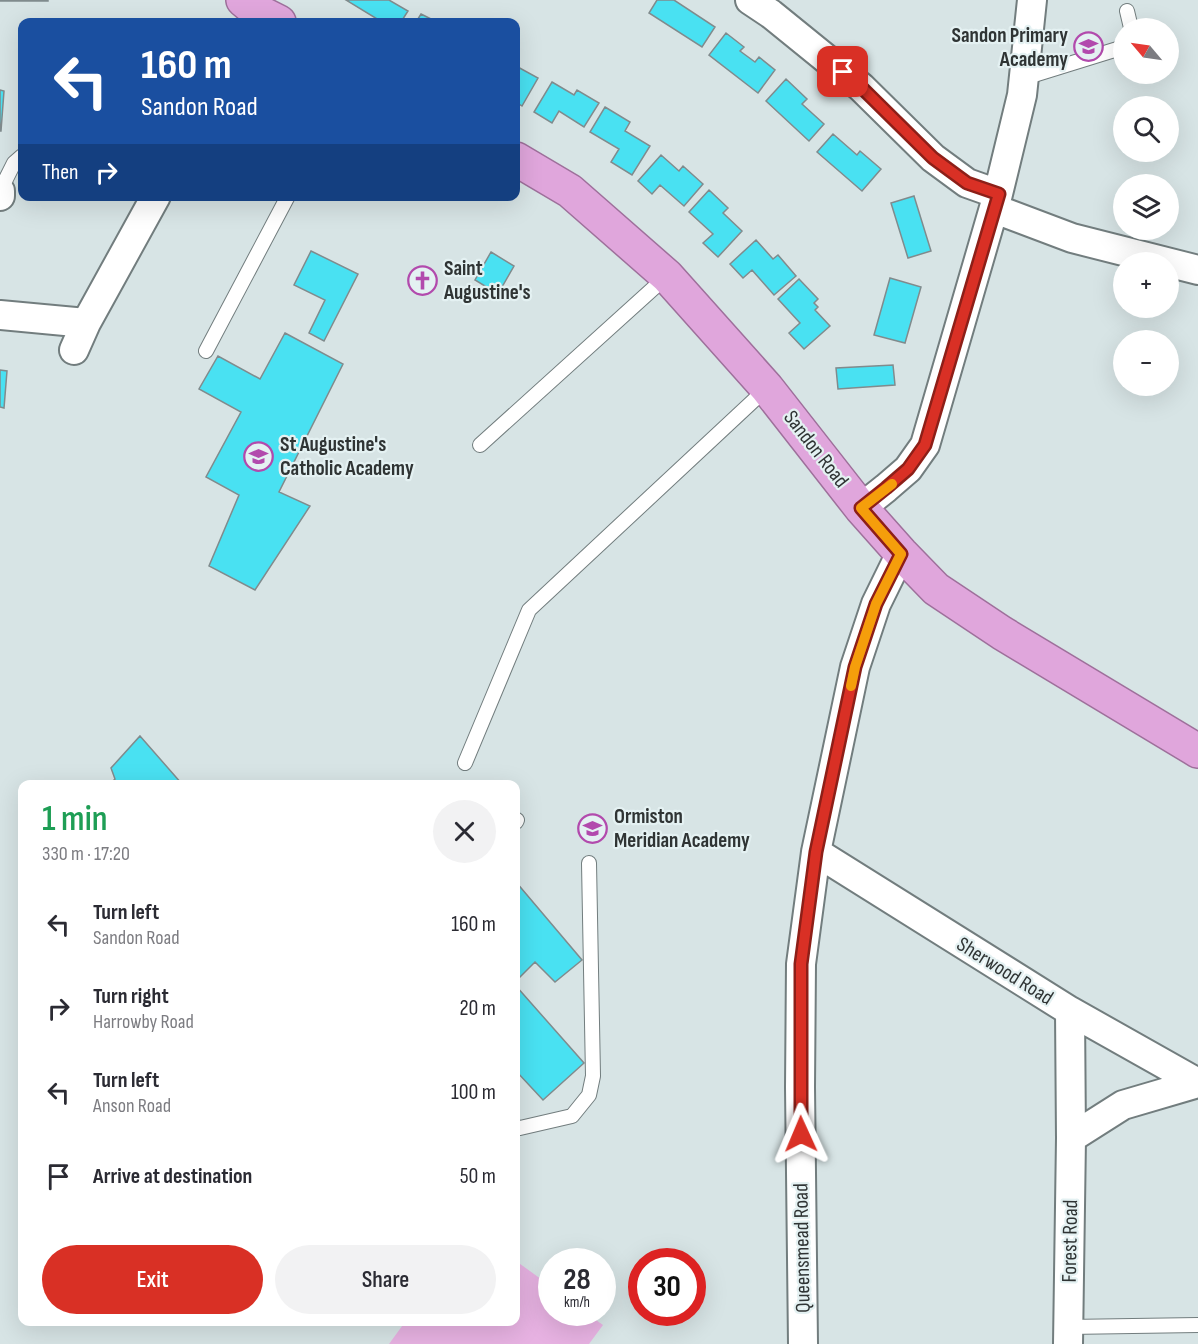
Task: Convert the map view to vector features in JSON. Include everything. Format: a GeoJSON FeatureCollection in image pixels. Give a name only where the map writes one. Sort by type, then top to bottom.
{"type":"FeatureCollection","features":[{"type":"Feature","properties":{"kind":"highway","name":"Sandon Road"},"geometry":{"type":"LineString","coordinates":[[520,161],[570,191],[667,276],[767,388],[861,508],[901,554],[936,589],[1002,633],[1198,751]]}},
{"type":"Feature","properties":{"kind":"street"},"geometry":{"type":"LineString","coordinates":[[750,0],[771,14],[861,87],[933,158],[997,202],[1072,238],[1198,270]]}},
{"type":"Feature","properties":{"kind":"street"},"geometry":{"type":"LineString","coordinates":[[861,508],[908,469],[925,445],[997,202],[1022,95],[1032,0]]}},
{"type":"Feature","properties":{"kind":"street"},"geometry":{"type":"LineString","coordinates":[[0,191],[0,196]]}},
{"type":"Feature","properties":{"kind":"street"},"geometry":{"type":"LineString","coordinates":[[74,350],[86,323],[153,201]]}},
{"type":"Feature","properties":{"kind":"street"},"geometry":{"type":"LineString","coordinates":[[0,315],[86,323]]}},
{"type":"Feature","properties":{"kind":"street","name":"Queensmead Road"},"geometry":{"type":"LineString","coordinates":[[803,1344],[801,964],[816,852],[855,667],[876,604],[901,554]]}},
{"type":"Feature","properties":{"kind":"street","name":"Sherwood Road"},"geometry":{"type":"LineString","coordinates":[[816,852],[1070,1011],[1198,1083]]}},
{"type":"Feature","properties":{"kind":"street","name":"Forest Road"},"geometry":{"type":"LineString","coordinates":[[1068,1336],[1070,1011]]}},
{"type":"Feature","properties":{"kind":"street"},"geometry":{"type":"LineString","coordinates":[[1071,1138],[1123,1105],[1198,1083]]}},
{"type":"Feature","properties":{"kind":"lane"},"geometry":{"type":"LineString","coordinates":[[1127,11],[1129,18]]}},
{"type":"Feature","properties":{"kind":"lane"},"geometry":{"type":"LineString","coordinates":[[1024,78],[1113,50]]}},
{"type":"Feature","properties":{"kind":"lane"},"geometry":{"type":"LineString","coordinates":[[0,191],[14,162],[18,159]]}},
{"type":"Feature","properties":{"kind":"lane"},"geometry":{"type":"LineString","coordinates":[[206,351],[285,201]]}},
{"type":"Feature","properties":{"kind":"lane"},"geometry":{"type":"LineString","coordinates":[[480,445],[667,276]]}},
{"type":"Feature","properties":{"kind":"lane"},"geometry":{"type":"LineString","coordinates":[[465,763],[529,610],[767,388]]}},
{"type":"Feature","properties":{"kind":"lane"},"geometry":{"type":"LineString","coordinates":[[520,1128],[572,1116],[589,1095],[593,1066],[589,863]]}},
{"type":"Feature","properties":{"kind":"lane"},"geometry":{"type":"LineString","coordinates":[[1068,1336],[1198,1325]]}},
{"type":"Feature","properties":{"kind":"shaded area"},"geometry":{"type":"Polygon","coordinates":[[[520,1264],[538,1277],[538,1326],[602,1326],[589,1344],[389,1344],[402,1326],[520,1326],[520,1264]]]}},
{"type":"Feature","properties":{"kind":"building"},"geometry":{"type":"Polygon","coordinates":[[[48,0],[48,1],[0,1],[48,0]]]}},
{"type":"Feature","properties":{"kind":"building"},"geometry":{"type":"Polygon","coordinates":[[[346,0],[389,0],[408,11],[404,18],[375,18],[346,0]]]}},
{"type":"Feature","properties":{"kind":"building"},"geometry":{"type":"Polygon","coordinates":[[[657,0],[674,0],[715,27],[702,47],[649,13],[657,0]]]}},
{"type":"Feature","properties":{"kind":"building"},"geometry":{"type":"Polygon","coordinates":[[[726,33],[744,47],[740,51],[755,62],[759,57],[775,70],[758,93],[709,55],[726,33]]]}},
{"type":"Feature","properties":{"kind":"building"},"geometry":{"type":"Polygon","coordinates":[[[520,68],[538,78],[522,106],[520,105],[520,68]]]}},
{"type":"Feature","properties":{"kind":"building"},"geometry":{"type":"Polygon","coordinates":[[[786,79],[807,99],[802,104],[824,124],[809,141],[766,101],[786,79]]]}},
{"type":"Feature","properties":{"kind":"building"},"geometry":{"type":"Polygon","coordinates":[[[552,82],[574,95],[577,90],[599,103],[584,127],[559,111],[552,123],[534,112],[552,82]]]}},
{"type":"Feature","properties":{"kind":"building"},"geometry":{"type":"Polygon","coordinates":[[[0,90],[4,91],[1,131],[0,131],[0,90]]]}},
{"type":"Feature","properties":{"kind":"building"},"geometry":{"type":"Polygon","coordinates":[[[605,107],[630,122],[625,131],[650,146],[632,175],[611,162],[619,149],[590,132],[605,107]]]}},
{"type":"Feature","properties":{"kind":"building"},"geometry":{"type":"Polygon","coordinates":[[[833,134],[857,155],[860,151],[881,169],[862,191],[817,152],[833,134]]]}},
{"type":"Feature","properties":{"kind":"building"},"geometry":{"type":"Polygon","coordinates":[[[661,155],[679,171],[683,166],[703,184],[684,206],[660,185],[652,194],[638,181],[661,155]]]}},
{"type":"Feature","properties":{"kind":"building"},"geometry":{"type":"Polygon","coordinates":[[[709,190],[728,208],[723,213],[742,231],[718,257],[703,243],[713,234],[689,212],[709,190]]]}},
{"type":"Feature","properties":{"kind":"building"},"geometry":{"type":"Polygon","coordinates":[[[914,196],[931,251],[908,258],[891,203],[914,196]]]}},
{"type":"Feature","properties":{"kind":"building"},"geometry":{"type":"Polygon","coordinates":[[[756,240],[773,259],[778,255],[796,276],[774,295],[752,270],[743,278],[730,264],[756,240]]]}},
{"type":"Feature","properties":{"kind":"building"},"geometry":{"type":"Polygon","coordinates":[[[311,251],[358,274],[324,341],[309,333],[325,300],[294,285],[311,251]]]}},
{"type":"Feature","properties":{"kind":"building"},"geometry":{"type":"Polygon","coordinates":[[[491,252],[514,266],[498,294],[475,280],[491,252]]]}},
{"type":"Feature","properties":{"kind":"building"},"geometry":{"type":"Polygon","coordinates":[[[890,278],[921,287],[905,343],[874,335],[890,278]]]}},
{"type":"Feature","properties":{"kind":"building"},"geometry":{"type":"Polygon","coordinates":[[[799,279],[818,299],[814,303],[818,307],[815,310],[830,326],[804,349],[789,333],[800,323],[778,299],[799,279]]]}},
{"type":"Feature","properties":{"kind":"building"},"geometry":{"type":"Polygon","coordinates":[[[285,333],[343,364],[279,492],[310,506],[255,590],[209,566],[239,495],[206,477],[241,412],[199,389],[218,356],[260,379],[285,333]]]}},
{"type":"Feature","properties":{"kind":"building"},"geometry":{"type":"Polygon","coordinates":[[[893,365],[895,385],[838,389],[836,368],[893,365]]]}},
{"type":"Feature","properties":{"kind":"building"},"geometry":{"type":"Polygon","coordinates":[[[0,370],[7,371],[4,408],[0,407],[0,370]]]}},
{"type":"Feature","properties":{"kind":"building"},"geometry":{"type":"Polygon","coordinates":[[[140,736],[178,780],[114,780],[111,768],[140,736]]]}},
{"type":"Feature","properties":{"kind":"building"},"geometry":{"type":"Polygon","coordinates":[[[520,887],[582,960],[555,982],[535,962],[520,977],[520,887]]]}},
{"type":"Feature","properties":{"kind":"building"},"geometry":{"type":"Polygon","coordinates":[[[520,991],[584,1063],[543,1100],[520,1075],[520,991]]]}},
{"type":"Feature","properties":{"kind":"slow traffic"},"geometry":{"type":"LineString","coordinates":[[851,686],[876,604],[901,554],[861,508],[892,484]]}},
{"type":"Feature","properties":{"kind":"place","name":"Sandon Primary Academy"},"geometry":{"type":"Point","coordinates":[1089,47]}},
{"type":"Feature","properties":{"kind":"place","name":"Saint Augustine's"},"geometry":{"type":"Point","coordinates":[423,280]}},
{"type":"Feature","properties":{"kind":"place","name":"St Augustine's Catholic Academy"},"geometry":{"type":"Point","coordinates":[259,456]}},
{"type":"Feature","properties":{"kind":"place","name":"Ormiston Meridian Academy"},"geometry":{"type":"Point","coordinates":[593,828]}},
{"type":"Feature","properties":{"kind":"route"},"geometry":{"type":"LineString","coordinates":[[801,1134],[801,964],[816,852],[855,667],[876,604],[901,554],[861,508],[908,469],[925,445],[999,194],[967,183],[933,158],[843,72]]}}]}
